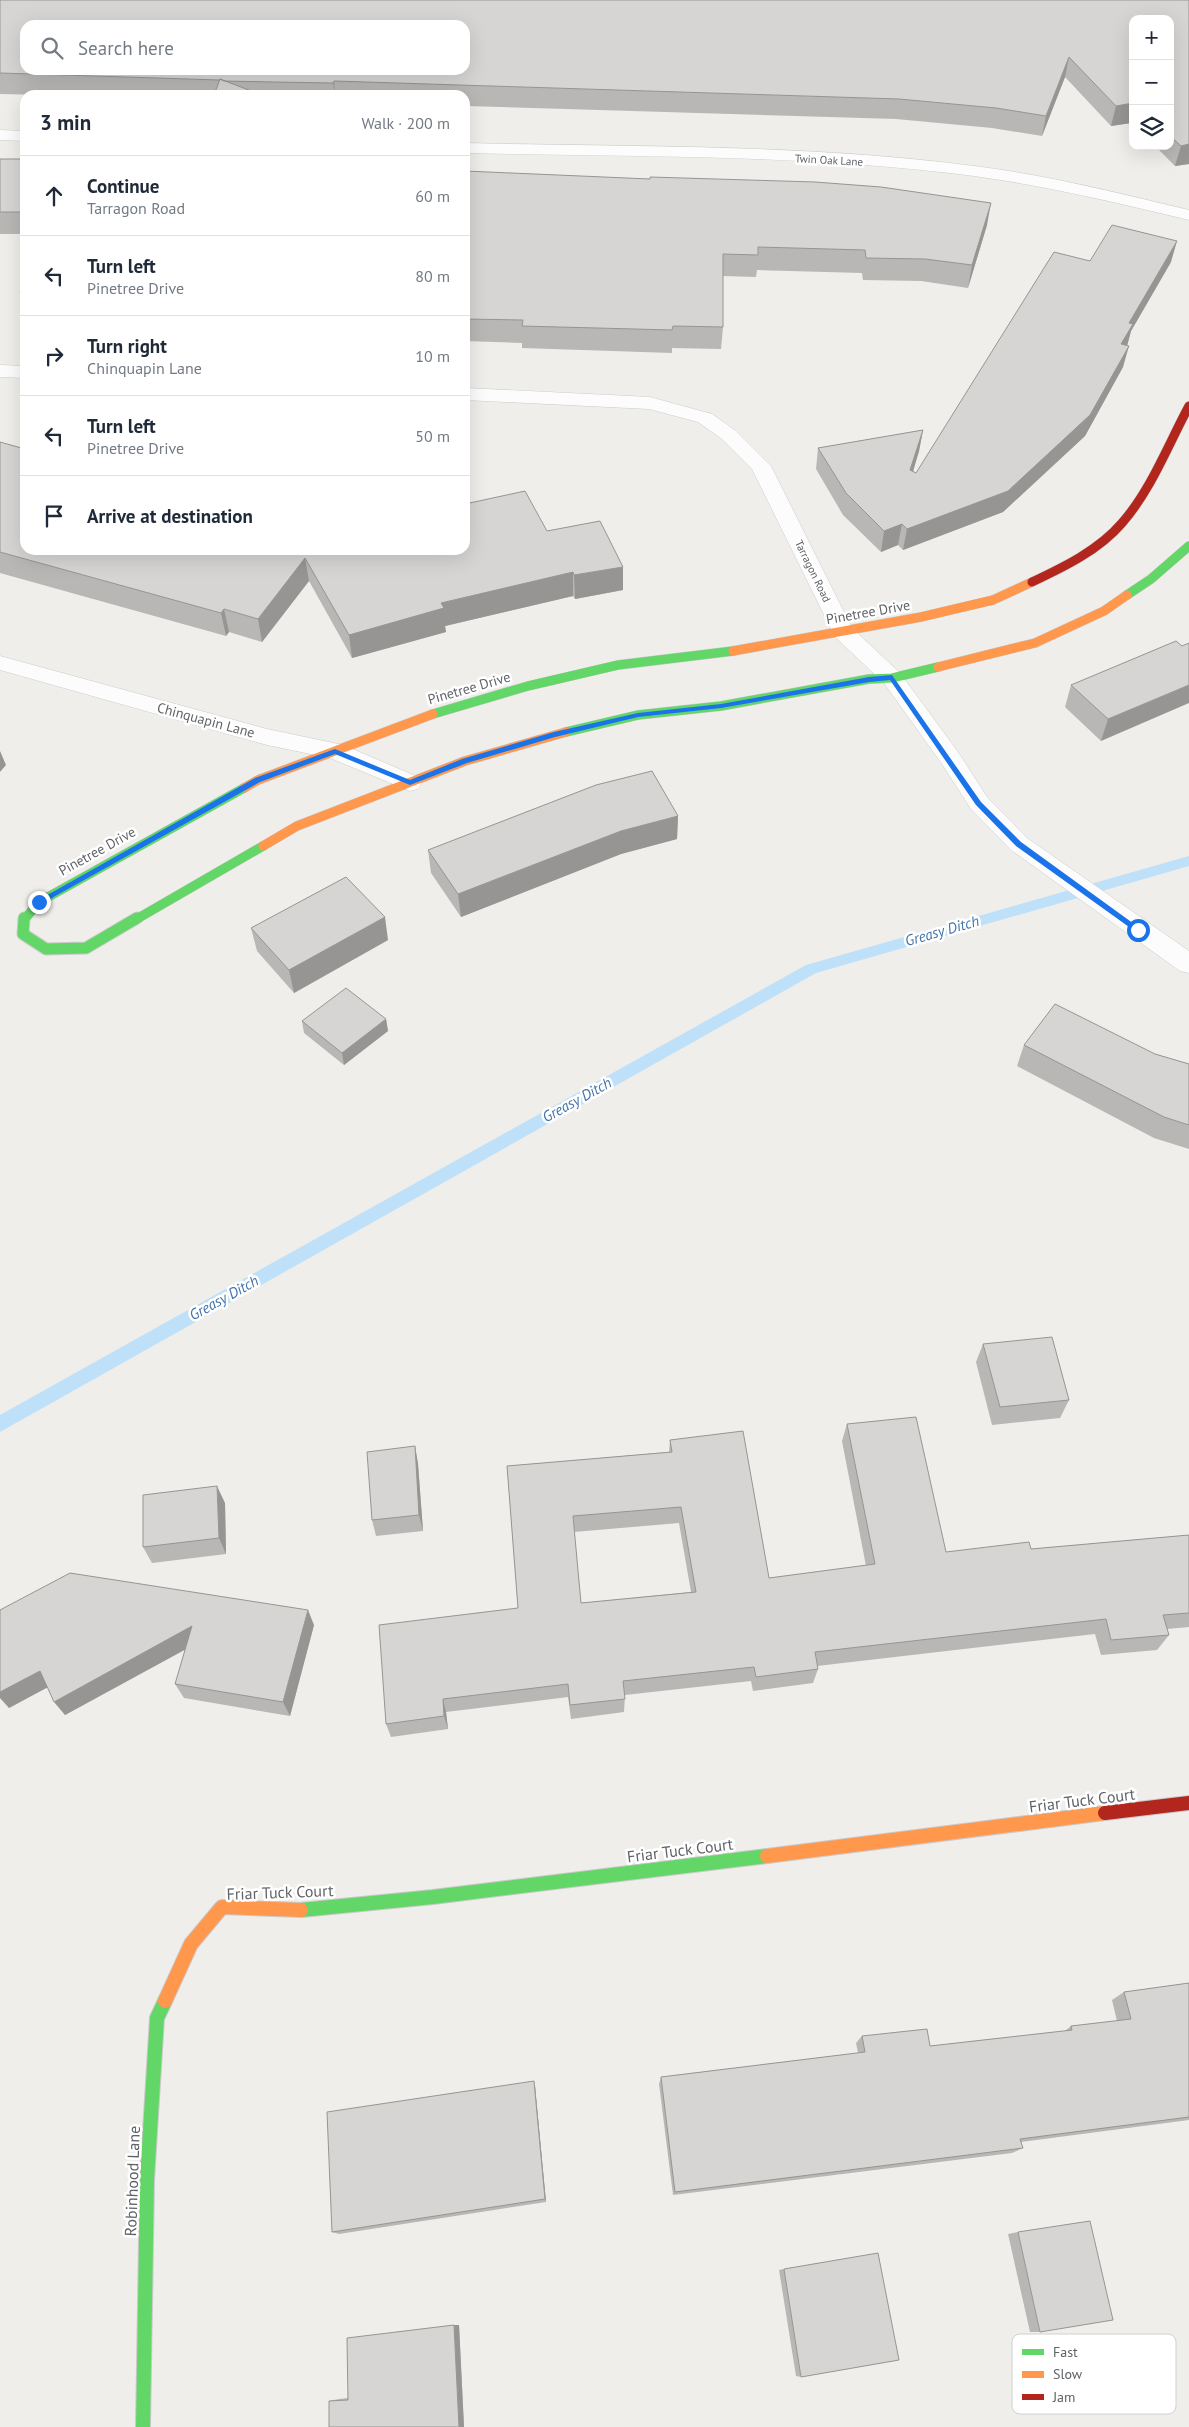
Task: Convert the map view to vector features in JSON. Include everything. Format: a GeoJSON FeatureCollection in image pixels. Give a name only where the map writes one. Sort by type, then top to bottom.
{"type":"FeatureCollection","features":[{"type":"Feature","properties":{"kind":"street"},"geometry":{"type":"LineString","coordinates":[[0,135],[20,136]]}},
{"type":"Feature","properties":{"kind":"street","name":"Twin Oak Lane"},"geometry":{"type":"LineString","coordinates":[[470,148],[812,158],[930,166],[1052,184],[1189,215]]}},
{"type":"Feature","properties":{"kind":"street"},"geometry":{"type":"LineString","coordinates":[[0,371],[20,372]]}},
{"type":"Feature","properties":{"kind":"street","name":"Tarragon Road"},"geometry":{"type":"LineString","coordinates":[[470,394],[650,403],[705,418],[729,435],[761,466],[843,632],[892,678],[979,803],[1019,844],[1138,930],[1189,964]]}},
{"type":"Feature","properties":{"kind":"street","name":"Pinetree Drive"},"geometry":{"type":"LineString","coordinates":[[1189,406],[1135,505],[1121,524],[1093,547],[1052,573],[993,600],[921,618],[843,632],[702,656],[618,666],[528,686],[433,714],[258,780],[96,868],[39,902],[24,917],[23,934],[46,949],[86,948],[297,826],[465,761],[554,734],[638,715],[721,706],[869,679],[892,678],[1035,643],[1104,610],[1152,580],[1189,546]]}},
{"type":"Feature","properties":{"kind":"street","name":"Chinquapin Lane"},"geometry":{"type":"LineString","coordinates":[[0,662],[267,737],[335,751],[410,783]]}},
{"type":"Feature","properties":{"kind":"street","name":"Friar Tuck Court"},"geometry":{"type":"LineString","coordinates":[[191,1944],[222,1908],[290,1910],[433,1897],[1189,1804]]}},
{"type":"Feature","properties":{"kind":"street","name":"Robinhood Lane"},"geometry":{"type":"LineString","coordinates":[[143,2427],[147,2180],[157,2018],[191,1944]]}},
{"type":"Feature","properties":{"kind":"building"},"geometry":{"type":"Polygon","coordinates":[[[0,0],[1189,0],[1189,144],[1181,146],[1174,140],[1174,15],[1129,15],[1129,104],[1116,106],[1069,57],[1046,116],[996,108],[899,99],[334,81],[333,83],[224,81],[220,79],[63,75],[470,75],[470,20],[20,20],[20,74],[0,73],[0,0]]]}},
{"type":"Feature","properties":{"kind":"building"},"geometry":{"type":"Polygon","coordinates":[[[220,79],[249,90],[216,90],[220,79]]]}},
{"type":"Feature","properties":{"kind":"building"},"geometry":{"type":"Polygon","coordinates":[[[0,159],[20,159],[20,212],[0,212],[0,159]]]}},
{"type":"Feature","properties":{"kind":"building"},"geometry":{"type":"Polygon","coordinates":[[[470,171],[650,179],[650,177],[815,182],[881,187],[991,203],[972,265],[925,259],[866,258],[865,250],[758,247],[758,255],[723,254],[723,327],[673,326],[672,330],[522,326],[523,320],[470,319],[470,171]]]}},
{"type":"Feature","properties":{"kind":"building"},"geometry":{"type":"Polygon","coordinates":[[[1112,225],[1177,241],[1129,323],[1133,324],[1121,344],[1129,346],[1090,415],[1008,491],[907,529],[902,524],[884,531],[846,493],[818,448],[923,430],[910,470],[916,473],[1054,252],[1090,261],[1112,225]]]}},
{"type":"Feature","properties":{"kind":"building"},"geometry":{"type":"Polygon","coordinates":[[[0,442],[20,448],[20,555],[470,555],[470,503],[525,491],[547,531],[600,521],[623,567],[574,575],[573,572],[441,603],[444,608],[349,635],[305,558],[258,619],[224,609],[221,613],[0,552],[0,442]]]}},
{"type":"Feature","properties":{"kind":"building"},"geometry":{"type":"Polygon","coordinates":[[[1176,641],[1182,646],[1189,643],[1189,685],[1108,719],[1071,685],[1176,641]]]}},
{"type":"Feature","properties":{"kind":"building"},"geometry":{"type":"Polygon","coordinates":[[[652,771],[678,816],[621,831],[458,894],[428,850],[596,785],[652,771]]]}},
{"type":"Feature","properties":{"kind":"building"},"geometry":{"type":"Polygon","coordinates":[[[346,877],[385,917],[289,970],[251,928],[346,877]]]}},
{"type":"Feature","properties":{"kind":"building"},"geometry":{"type":"Polygon","coordinates":[[[346,988],[386,1019],[342,1053],[302,1021],[346,988]]]}},
{"type":"Feature","properties":{"kind":"building"},"geometry":{"type":"Polygon","coordinates":[[[1055,1004],[1155,1054],[1189,1064],[1189,1125],[1164,1117],[1024,1045],[1055,1004]]]}},
{"type":"Feature","properties":{"kind":"building"},"geometry":{"type":"Polygon","coordinates":[[[1052,1337],[1069,1400],[1000,1407],[983,1344],[1052,1337]]]}},
{"type":"Feature","properties":{"kind":"building"},"geometry":{"type":"Polygon","coordinates":[[[916,1417],[946,1552],[1029,1542],[1031,1549],[1189,1535],[1189,1613],[1163,1615],[1169,1635],[1111,1640],[1106,1619],[815,1652],[818,1669],[756,1677],[754,1667],[623,1681],[625,1699],[570,1705],[568,1684],[443,1699],[444,1716],[386,1724],[379,1625],[518,1608],[507,1466],[672,1452],[670,1440],[743,1431],[769,1578],[875,1564],[847,1424],[916,1417]],[[681,1507],[573,1516],[581,1603],[696,1592],[681,1507]]]}},
{"type":"Feature","properties":{"kind":"building"},"geometry":{"type":"Polygon","coordinates":[[[415,1446],[419,1515],[372,1520],[367,1452],[415,1446]]]}},
{"type":"Feature","properties":{"kind":"building"},"geometry":{"type":"Polygon","coordinates":[[[217,1486],[219,1538],[143,1547],[143,1495],[217,1486]]]}},
{"type":"Feature","properties":{"kind":"building"},"geometry":{"type":"Polygon","coordinates":[[[70,1573],[308,1610],[283,1702],[175,1684],[192,1626],[54,1702],[40,1671],[0,1692],[0,1610],[70,1573]]]}},
{"type":"Feature","properties":{"kind":"building"},"geometry":{"type":"Polygon","coordinates":[[[1189,1983],[1189,2117],[1020,2139],[1023,2148],[675,2192],[661,2077],[865,2052],[862,2036],[927,2029],[930,2046],[1072,2030],[1071,2026],[1131,2019],[1124,1992],[1189,1983]]]}},
{"type":"Feature","properties":{"kind":"building"},"geometry":{"type":"Polygon","coordinates":[[[534,2081],[545,2199],[332,2232],[327,2112],[534,2081]]]}},
{"type":"Feature","properties":{"kind":"building"},"geometry":{"type":"Polygon","coordinates":[[[1090,2221],[1113,2320],[1040,2332],[1018,2232],[1090,2221]]]}},
{"type":"Feature","properties":{"kind":"building"},"geometry":{"type":"Polygon","coordinates":[[[878,2253],[899,2360],[801,2377],[784,2269],[878,2253]]]}},
{"type":"Feature","properties":{"kind":"building"},"geometry":{"type":"Polygon","coordinates":[[[454,2325],[459,2427],[329,2427],[329,2401],[348,2400],[347,2338],[454,2325]]]}},
{"type":"Feature","properties":{"kind":"waterway","name":"Greasy Ditch"},"geometry":{"type":"LineString","coordinates":[[0,1424],[811,969],[1189,861]]}},
{"type":"Feature","properties":{"kind":"traffic: fast"},"geometry":{"type":"LineString","coordinates":[[1127,595],[1151,579],[1189,546]]}},
{"type":"Feature","properties":{"kind":"traffic: fast"},"geometry":{"type":"LineString","coordinates":[[433,714],[528,686],[618,665],[733,651]]}},
{"type":"Feature","properties":{"kind":"traffic: fast"},"geometry":{"type":"LineString","coordinates":[[566,732],[638,715],[721,706],[869,679],[892,678],[938,667]]}},
{"type":"Feature","properties":{"kind":"traffic: fast"},"geometry":{"type":"LineString","coordinates":[[244,788],[39,902],[24,917],[23,934],[46,949],[86,948],[263,846]]}},
{"type":"Feature","properties":{"kind":"traffic: fast"},"geometry":{"type":"LineString","coordinates":[[301,1910],[433,1897],[767,1856]]}},
{"type":"Feature","properties":{"kind":"traffic: fast"},"geometry":{"type":"LineString","coordinates":[[143,2427],[147,2180],[157,2018],[165,2001]]}},
{"type":"Feature","properties":{"kind":"traffic: slow"},"geometry":{"type":"LineString","coordinates":[[733,651],[921,617],[993,600],[1032,582]]}},
{"type":"Feature","properties":{"kind":"traffic: slow"},"geometry":{"type":"LineString","coordinates":[[938,667],[1035,643],[1104,611],[1127,595]]}},
{"type":"Feature","properties":{"kind":"traffic: slow"},"geometry":{"type":"LineString","coordinates":[[244,788],[258,780],[433,714]]}},
{"type":"Feature","properties":{"kind":"traffic: slow"},"geometry":{"type":"LineString","coordinates":[[263,846],[297,826],[465,761],[566,732]]}},
{"type":"Feature","properties":{"kind":"traffic: slow"},"geometry":{"type":"LineString","coordinates":[[767,1856],[1105,1813]]}},
{"type":"Feature","properties":{"kind":"traffic: slow"},"geometry":{"type":"LineString","coordinates":[[165,2001],[191,1944],[222,1907],[301,1910]]}},
{"type":"Feature","properties":{"kind":"traffic: jam"},"geometry":{"type":"LineString","coordinates":[[1032,582],[1080,557],[1103,541],[1122,523],[1149,482],[1189,406]]}},
{"type":"Feature","properties":{"kind":"traffic: jam"},"geometry":{"type":"LineString","coordinates":[[1105,1813],[1189,1803]]}},
{"type":"Feature","properties":{"kind":"route"},"geometry":{"type":"LineString","coordinates":[[39,902],[96,868],[258,780],[335,751],[410,783],[465,761],[554,734],[638,715],[721,706],[869,679],[892,678],[950,758],[979,803],[1019,844],[1138,930]]}}]}
